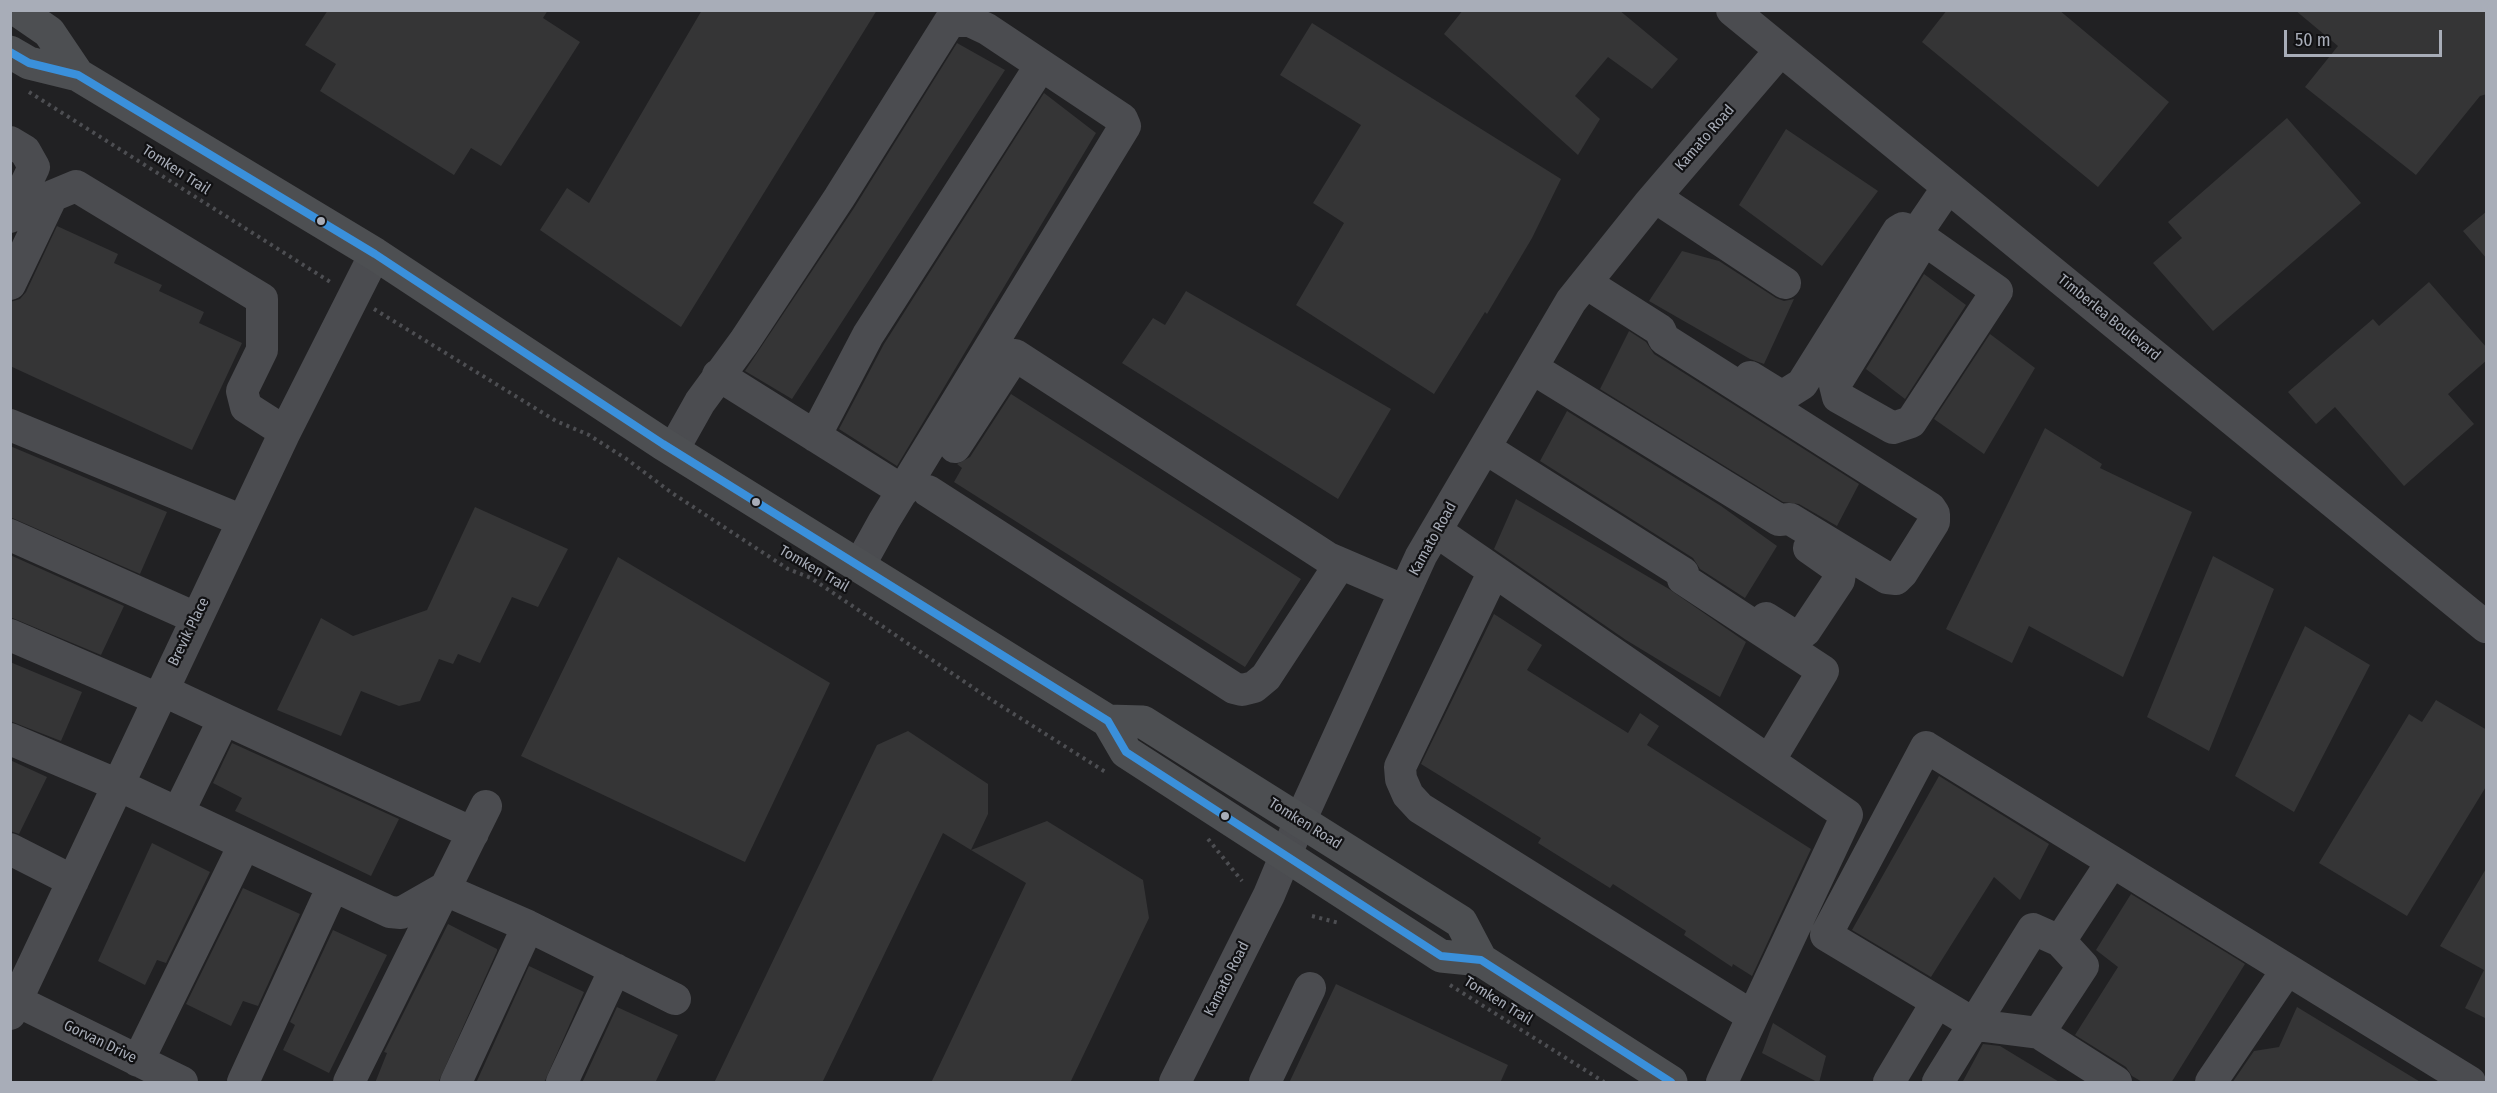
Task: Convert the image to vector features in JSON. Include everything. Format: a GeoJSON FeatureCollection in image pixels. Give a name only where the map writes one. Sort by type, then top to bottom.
{"type":"FeatureCollection","features":[{"type":"Feature","properties":{"kind":"main road","name":"Tomken Road"},"geometry":{"type":"LineString","coordinates":[[16,10],[49,32],[78,75]]}},
{"type":"Feature","properties":{"kind":"main road","name":"Tomken Road"},"geometry":{"type":"LineString","coordinates":[[10,52],[28,63],[78,75],[375,254],[673,450],[1108,721],[1126,752],[1441,956],[1481,960],[1671,1083]]}},
{"type":"Feature","properties":{"kind":"main road","name":"Tomken Road"},"geometry":{"type":"LineString","coordinates":[[1108,721],[1143,722],[1461,922],[1481,960]]}},
{"type":"Feature","properties":{"kind":"street","name":"Timberlea Boulevard"},"geometry":{"type":"LineString","coordinates":[[1732,10],[2487,627]]}},
{"type":"Feature","properties":{"kind":"street"},"geometry":{"type":"LineString","coordinates":[[673,450],[718,375],[744,342],[839,198],[950,21],[970,21],[987,28],[1122,119],[1125,126],[916,491],[866,570]]}},
{"type":"Feature","properties":{"kind":"street","name":"Kamato Road"},"geometry":{"type":"LineString","coordinates":[[1175,1083],[1269,894],[1405,591],[1436,531],[1571,301],[1655,197],[1780,51]]}},
{"type":"Feature","properties":{"kind":"street"},"geometry":{"type":"LineString","coordinates":[[815,436],[868,335],[1041,64]]}},
{"type":"Feature","properties":{"kind":"street"},"geometry":{"type":"LineString","coordinates":[[10,142],[26,151],[34,167],[10,217]]}},
{"type":"Feature","properties":{"kind":"street"},"geometry":{"type":"LineString","coordinates":[[10,284],[52,196],[76,186],[262,298],[262,350],[242,391],[246,407],[285,432]]}},
{"type":"Feature","properties":{"kind":"street"},"geometry":{"type":"LineString","coordinates":[[1948,187],[1835,385],[1838,398],[1893,428],[1911,422],[2026,251]]}},
{"type":"Feature","properties":{"kind":"street"},"geometry":{"type":"LineString","coordinates":[[1655,197],[1785,283]]}},
{"type":"Feature","properties":{"kind":"street"},"geometry":{"type":"LineString","coordinates":[[1660,330],[1672,327],[1776,393],[1786,394],[1802,384],[1898,231],[1903,228],[1920,237],[1997,291]]}},
{"type":"Feature","properties":{"kind":"street","name":"Brevik Place"},"geometry":{"type":"LineString","coordinates":[[14,1007],[285,432],[375,254]]}},
{"type":"Feature","properties":{"kind":"street"},"geometry":{"type":"LineString","coordinates":[[1586,283],[1660,330],[1664,339],[1930,508],[1934,514],[1934,522],[1896,579],[1887,578],[1790,519],[1779,520]]}},
{"type":"Feature","properties":{"kind":"street"},"geometry":{"type":"LineString","coordinates":[[916,491],[1015,356],[1328,558],[1405,591]]}},
{"type":"Feature","properties":{"kind":"street"},"geometry":{"type":"LineString","coordinates":[[1532,368],[1779,520],[1784,530],[1836,567],[1840,573],[1839,580],[1805,631],[1799,635],[1790,633],[1689,570],[1683,573]]}},
{"type":"Feature","properties":{"kind":"street"},"geometry":{"type":"LineString","coordinates":[[718,375],[815,436],[916,491],[1234,688],[1242,690],[1254,687],[1266,676],[1340,564]]}},
{"type":"Feature","properties":{"kind":"street"},"geometry":{"type":"LineString","coordinates":[[10,425],[243,521]]}},
{"type":"Feature","properties":{"kind":"street"},"geometry":{"type":"LineString","coordinates":[[1485,448],[1683,573]]}},
{"type":"Feature","properties":{"kind":"street"},"geometry":{"type":"LineString","coordinates":[[1436,531],[1846,815],[1722,1083]]}},
{"type":"Feature","properties":{"kind":"street"},"geometry":{"type":"LineString","coordinates":[[10,535],[196,618]]}},
{"type":"Feature","properties":{"kind":"street"},"geometry":{"type":"LineString","coordinates":[[1494,571],[1400,767],[1401,779],[1408,795],[1420,808],[1752,1016]]}},
{"type":"Feature","properties":{"kind":"street"},"geometry":{"type":"LineString","coordinates":[[1683,573],[1683,579],[1823,671],[1769,761]]}},
{"type":"Feature","properties":{"kind":"street"},"geometry":{"type":"LineString","coordinates":[[10,635],[479,820],[349,1083]]}},
{"type":"Feature","properties":{"kind":"street"},"geometry":{"type":"LineString","coordinates":[[178,813],[224,719]]}},
{"type":"Feature","properties":{"kind":"street"},"geometry":{"type":"LineString","coordinates":[[10,739],[118,785],[390,912],[401,913],[443,889]]}},
{"type":"Feature","properties":{"kind":"street"},"geometry":{"type":"LineString","coordinates":[[2116,1083],[2039,1033],[1973,1024],[1826,935],[1926,747],[2470,1083]]}},
{"type":"Feature","properties":{"kind":"street"},"geometry":{"type":"LineString","coordinates":[[138,1061],[244,845]]}},
{"type":"Feature","properties":{"kind":"street"},"geometry":{"type":"LineString","coordinates":[[10,849],[73,881]]}},
{"type":"Feature","properties":{"kind":"street"},"geometry":{"type":"LineString","coordinates":[[2060,941],[2112,862]]}},
{"type":"Feature","properties":{"kind":"street"},"geometry":{"type":"LineString","coordinates":[[243,1083],[333,886]]}},
{"type":"Feature","properties":{"kind":"street"},"geometry":{"type":"LineString","coordinates":[[443,889],[528,926],[675,999]]}},
{"type":"Feature","properties":{"kind":"street"},"geometry":{"type":"LineString","coordinates":[[456,1083],[528,926]]}},
{"type":"Feature","properties":{"kind":"street"},"geometry":{"type":"LineString","coordinates":[[1938,1083],[2033,929],[2060,941],[2083,966],[2039,1033]]}},
{"type":"Feature","properties":{"kind":"street"},"geometry":{"type":"LineString","coordinates":[[562,1083],[615,969]]}},
{"type":"Feature","properties":{"kind":"street"},"geometry":{"type":"LineString","coordinates":[[2211,1083],[2287,970]]}},
{"type":"Feature","properties":{"kind":"street"},"geometry":{"type":"LineString","coordinates":[[1265,1083],[1310,988]]}},
{"type":"Feature","properties":{"kind":"street"},"geometry":{"type":"LineString","coordinates":[[1889,1083],[1937,1002]]}},
{"type":"Feature","properties":{"kind":"street","name":"Gorvan Drive"},"geometry":{"type":"LineString","coordinates":[[14,1007],[138,1061],[182,1083]]}},
{"type":"Feature","properties":{"kind":"path","name":"Tomken Trail"},"geometry":{"type":"LineString","coordinates":[[20,86],[329,282]]}},
{"type":"Feature","properties":{"kind":"path","name":"Tomken Trail"},"geometry":{"type":"LineString","coordinates":[[388,317],[556,421],[589,435],[628,459],[672,493],[788,569],[811,578],[987,697],[1118,779]]}},
{"type":"Feature","properties":{"kind":"path"},"geometry":{"type":"LineString","coordinates":[[1203,836],[1211,842],[1242,881]]}},
{"type":"Feature","properties":{"kind":"path"},"geometry":{"type":"LineString","coordinates":[[1311,916],[1350,926]]}},
{"type":"Feature","properties":{"kind":"path","name":"Tomken Trail"},"geometry":{"type":"LineString","coordinates":[[1446,982],[1604,1083]]}},
{"type":"Feature","properties":{"kind":"shaded area"},"geometry":{"type":"Polygon","coordinates":[[[11,11],[2486,11],[2486,1082],[11,1082],[11,11]]]}},
{"type":"Feature","properties":{"kind":"building"},"geometry":{"type":"Polygon","coordinates":[[[328,10],[548,10],[543,18],[580,42],[501,166],[471,148],[454,175],[320,91],[336,64],[305,45],[328,10]]]}},
{"type":"Feature","properties":{"kind":"building"},"geometry":{"type":"Polygon","coordinates":[[[702,10],[877,10],[681,327],[540,230],[567,188],[589,203],[702,10]]]}},
{"type":"Feature","properties":{"kind":"building"},"geometry":{"type":"Polygon","coordinates":[[[1463,10],[1619,10],[1678,59],[1652,89],[1608,57],[1575,96],[1600,119],[1578,155],[1444,34],[1463,10]]]}},
{"type":"Feature","properties":{"kind":"building"},"geometry":{"type":"Polygon","coordinates":[[[1947,10],[2059,10],[2169,102],[2098,187],[1922,42],[1947,10]]]}},
{"type":"Feature","properties":{"kind":"building"},"geometry":{"type":"Polygon","coordinates":[[[2295,10],[2487,10],[2487,94],[2480,96],[2416,175],[2305,87],[2338,46],[2295,10]]]}},
{"type":"Feature","properties":{"kind":"building"},"geometry":{"type":"Polygon","coordinates":[[[1312,23],[1561,179],[1532,238],[1487,314],[1485,312],[1434,394],[1296,305],[1344,223],[1313,203],[1361,125],[1280,75],[1312,23]]]}},
{"type":"Feature","properties":{"kind":"building"},"geometry":{"type":"Polygon","coordinates":[[[957,43],[1005,70],[792,399],[745,371],[854,208],[957,43]]]}},
{"type":"Feature","properties":{"kind":"building"},"geometry":{"type":"Polygon","coordinates":[[[1044,93],[1096,133],[897,466],[839,429],[884,344],[1044,93]]]}},
{"type":"Feature","properties":{"kind":"building"},"geometry":{"type":"Polygon","coordinates":[[[2287,118],[2361,203],[2213,331],[2153,263],[2182,238],[2168,222],[2287,118]]]}},
{"type":"Feature","properties":{"kind":"building"},"geometry":{"type":"Polygon","coordinates":[[[1786,129],[1878,191],[1822,266],[1739,205],[1786,129]]]}},
{"type":"Feature","properties":{"kind":"building"},"geometry":{"type":"Polygon","coordinates":[[[2487,211],[2487,259],[2463,231],[2487,211]]]}},
{"type":"Feature","properties":{"kind":"building"},"geometry":{"type":"Polygon","coordinates":[[[57,226],[118,254],[114,263],[162,285],[159,291],[204,312],[199,323],[242,343],[192,450],[10,366],[10,302],[20,299],[26,292],[57,226]]]}},
{"type":"Feature","properties":{"kind":"building"},"geometry":{"type":"Polygon","coordinates":[[[1682,251],[1719,261],[1776,298],[1784,301],[1794,299],[1764,364],[1750,359],[1649,301],[1682,251]]]}},
{"type":"Feature","properties":{"kind":"building"},"geometry":{"type":"Polygon","coordinates":[[[1924,274],[1966,305],[1905,399],[1866,369],[1924,274]]]}},
{"type":"Feature","properties":{"kind":"building"},"geometry":{"type":"Polygon","coordinates":[[[2429,282],[2487,348],[2487,360],[2448,394],[2474,424],[2404,486],[2335,407],[2316,424],[2288,392],[2373,319],[2379,326],[2429,282]]]}},
{"type":"Feature","properties":{"kind":"building"},"geometry":{"type":"Polygon","coordinates":[[[1186,291],[1391,409],[1338,499],[1122,363],[1153,318],[1165,325],[1186,291]]]}},
{"type":"Feature","properties":{"kind":"building"},"geometry":{"type":"Polygon","coordinates":[[[1629,331],[1646,342],[1654,354],[1859,484],[1837,526],[1799,504],[1783,502],[1600,389],[1629,331]]]}},
{"type":"Feature","properties":{"kind":"building"},"geometry":{"type":"Polygon","coordinates":[[[1990,334],[2035,368],[1984,454],[1934,419],[1990,334]]]}},
{"type":"Feature","properties":{"kind":"building"},"geometry":{"type":"Polygon","coordinates":[[[1011,394],[1301,579],[1245,667],[954,482],[962,468],[957,464],[970,457],[1011,394]]]}},
{"type":"Feature","properties":{"kind":"building"},"geometry":{"type":"Polygon","coordinates":[[[1567,411],[1721,506],[1777,546],[1745,598],[1700,569],[1693,558],[1540,461],[1567,411]]]}},
{"type":"Feature","properties":{"kind":"building"},"geometry":{"type":"Polygon","coordinates":[[[2045,428],[2102,464],[2100,468],[2192,512],[2123,677],[2029,626],[2012,663],[1946,629],[2045,428]]]}},
{"type":"Feature","properties":{"kind":"building"},"geometry":{"type":"Polygon","coordinates":[[[10,446],[167,512],[140,574],[10,517],[10,446]]]}},
{"type":"Feature","properties":{"kind":"building"},"geometry":{"type":"Polygon","coordinates":[[[1516,499],[1669,589],[1746,642],[1720,697],[1626,640],[1494,549],[1516,499]]]}},
{"type":"Feature","properties":{"kind":"building"},"geometry":{"type":"Polygon","coordinates":[[[475,507],[568,549],[538,607],[512,597],[480,663],[458,654],[453,664],[439,659],[420,701],[399,706],[361,691],[341,736],[277,710],[321,618],[353,636],[427,610],[475,507]]]}},
{"type":"Feature","properties":{"kind":"building"},"geometry":{"type":"Polygon","coordinates":[[[10,555],[124,606],[101,655],[10,617],[10,555]]]}},
{"type":"Feature","properties":{"kind":"building"},"geometry":{"type":"Polygon","coordinates":[[[2213,556],[2274,589],[2209,751],[2147,717],[2213,556]]]}},
{"type":"Feature","properties":{"kind":"building"},"geometry":{"type":"Polygon","coordinates":[[[618,557],[830,683],[745,862],[521,756],[618,557]]]}},
{"type":"Feature","properties":{"kind":"building"},"geometry":{"type":"Polygon","coordinates":[[[1494,614],[1542,645],[1527,670],[1628,733],[1640,713],[1659,726],[1647,745],[1811,849],[1752,976],[1733,964],[1732,967],[1684,935],[1686,931],[1613,884],[1610,888],[1538,843],[1541,838],[1421,764],[1494,614]]]}},
{"type":"Feature","properties":{"kind":"building"},"geometry":{"type":"Polygon","coordinates":[[[2305,626],[2370,665],[2294,812],[2235,776],[2305,626]]]}},
{"type":"Feature","properties":{"kind":"building"},"geometry":{"type":"Polygon","coordinates":[[[10,662],[82,692],[61,741],[10,721],[10,662]]]}},
{"type":"Feature","properties":{"kind":"building"},"geometry":{"type":"Polygon","coordinates":[[[2436,700],[2487,730],[2487,785],[2407,916],[2319,863],[2409,714],[2422,722],[2436,700]]]}},
{"type":"Feature","properties":{"kind":"building"},"geometry":{"type":"Polygon","coordinates":[[[908,731],[988,784],[988,814],[971,850],[943,833],[822,1083],[714,1083],[877,745],[908,731]]]}},
{"type":"Feature","properties":{"kind":"building"},"geometry":{"type":"Polygon","coordinates":[[[232,743],[399,819],[371,876],[235,811],[242,798],[213,783],[232,743]]]}},
{"type":"Feature","properties":{"kind":"building"},"geometry":{"type":"Polygon","coordinates":[[[10,760],[47,777],[19,834],[10,831],[10,760]]]}},
{"type":"Feature","properties":{"kind":"building"},"geometry":{"type":"Polygon","coordinates":[[[1939,776],[2049,844],[2020,900],[1994,877],[1931,977],[1852,930],[1939,776]]]}},
{"type":"Feature","properties":{"kind":"building"},"geometry":{"type":"Polygon","coordinates":[[[1047,821],[1143,880],[1149,918],[1070,1083],[931,1083],[1026,883],[971,850],[1047,821]]]}},
{"type":"Feature","properties":{"kind":"building"},"geometry":{"type":"Polygon","coordinates":[[[152,843],[210,872],[166,963],[157,960],[145,985],[98,961],[152,843]]]}},
{"type":"Feature","properties":{"kind":"building"},"geometry":{"type":"Polygon","coordinates":[[[2487,867],[2487,1019],[2465,1008],[2484,970],[2440,946],[2487,867]]]}},
{"type":"Feature","properties":{"kind":"building"},"geometry":{"type":"Polygon","coordinates":[[[243,888],[300,914],[258,1006],[243,1001],[231,1026],[186,1004],[243,888]]]}},
{"type":"Feature","properties":{"kind":"building"},"geometry":{"type":"Polygon","coordinates":[[[2131,894],[2245,964],[2171,1083],[2144,1083],[2132,1076],[2126,1067],[2075,1035],[2118,967],[2096,950],[2131,894]]]}},
{"type":"Feature","properties":{"kind":"building"},"geometry":{"type":"Polygon","coordinates":[[[448,924],[497,951],[438,1083],[375,1083],[387,1053],[384,1052],[448,924]]]}},
{"type":"Feature","properties":{"kind":"building"},"geometry":{"type":"Polygon","coordinates":[[[333,930],[387,955],[329,1073],[283,1050],[295,1025],[290,1022],[333,930]]]}},
{"type":"Feature","properties":{"kind":"building"},"geometry":{"type":"Polygon","coordinates":[[[529,966],[584,992],[544,1083],[476,1083],[529,966]]]}},
{"type":"Feature","properties":{"kind":"building"},"geometry":{"type":"Polygon","coordinates":[[[1336,984],[1508,1065],[1500,1083],[1289,1083],[1336,984]]]}},
{"type":"Feature","properties":{"kind":"building"},"geometry":{"type":"Polygon","coordinates":[[[617,1007],[678,1035],[655,1083],[582,1083],[617,1007]]]}},
{"type":"Feature","properties":{"kind":"building"},"geometry":{"type":"Polygon","coordinates":[[[2297,1007],[2422,1083],[2232,1083],[2254,1051],[2279,1047],[2297,1007]]]}},
{"type":"Feature","properties":{"kind":"building"},"geometry":{"type":"Polygon","coordinates":[[[1773,1023],[1826,1056],[1819,1083],[1762,1053],[1773,1023]]]}},
{"type":"Feature","properties":{"kind":"building"},"geometry":{"type":"Polygon","coordinates":[[[1983,1044],[2000,1046],[2061,1083],[1962,1083],[1983,1044]]]}},
{"type":"Feature","properties":{"kind":"transit line"},"geometry":{"type":"LineString","coordinates":[[10,52],[29,63],[78,75],[375,254],[663,444],[1108,721],[1126,752],[1441,956],[1481,960],[1671,1082]]}}]}
